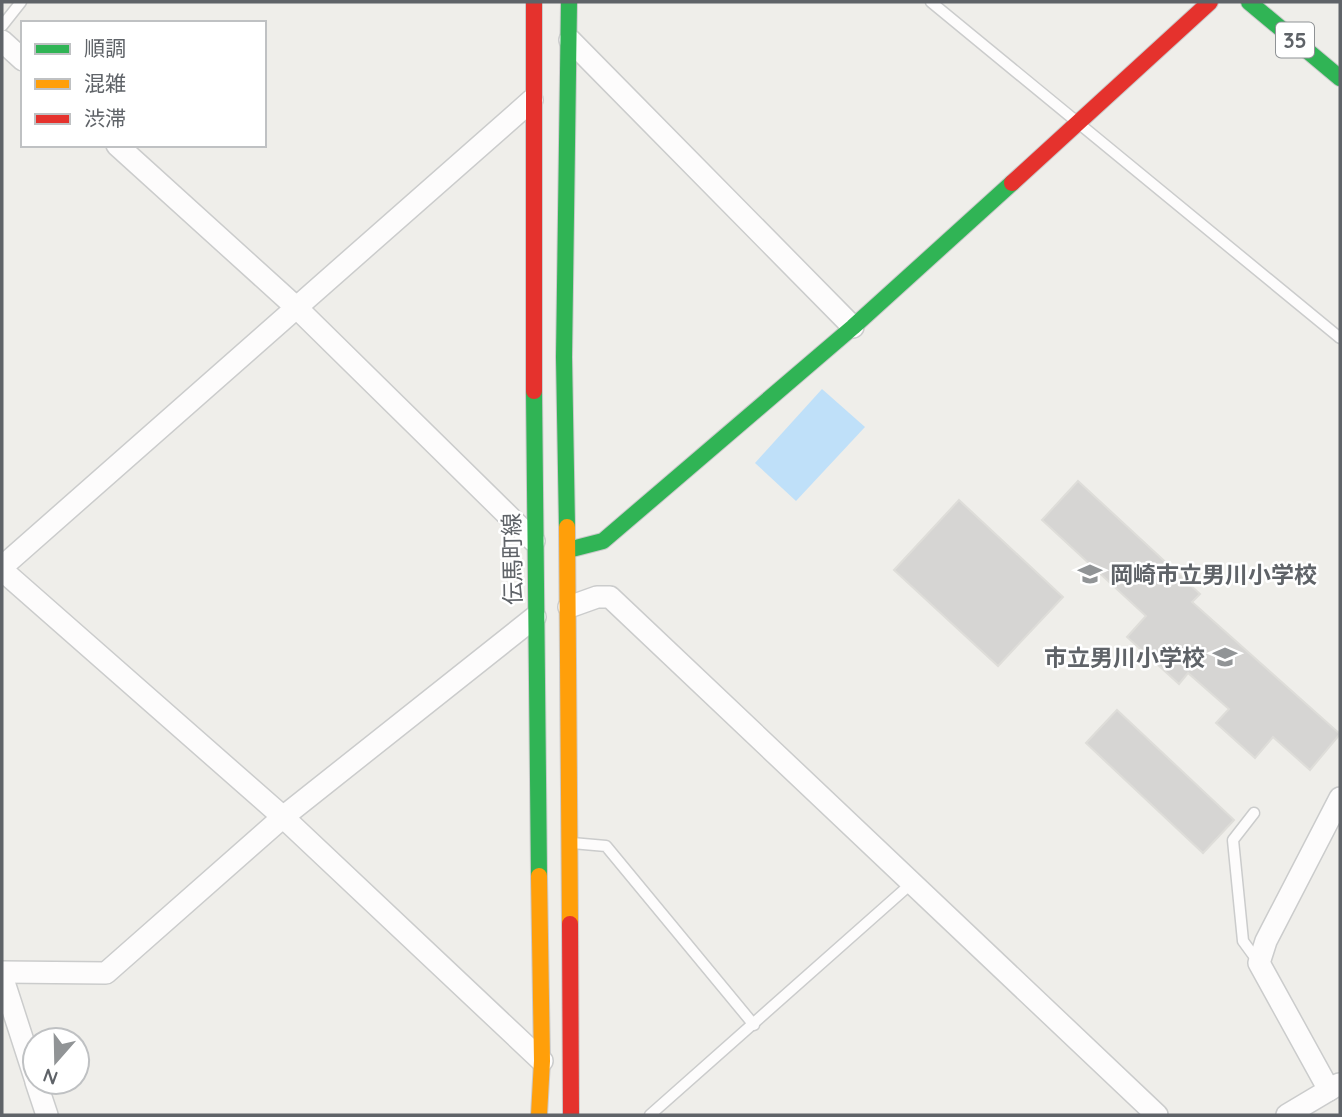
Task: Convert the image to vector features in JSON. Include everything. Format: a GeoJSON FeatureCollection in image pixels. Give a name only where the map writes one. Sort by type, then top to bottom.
{"type":"FeatureCollection","features":[{"type":"Feature","properties":{"kind":"street","name":"伝馬町線"},"geometry":{"type":"LineString","coordinates":[[534,2],[534,541],[542,1061],[539,1115]]}},
{"type":"Feature","properties":{"kind":"street"},"geometry":{"type":"LineString","coordinates":[[569,2],[564,357],[569,607],[571,1115]]}},
{"type":"Feature","properties":{"kind":"street"},"geometry":{"type":"LineString","coordinates":[[568,551],[603,541],[853,327],[1210,2]]}},
{"type":"Feature","properties":{"kind":"street","name":"35"},"geometry":{"type":"LineString","coordinates":[[1249,2],[1340,78]]}},
{"type":"Feature","properties":{"kind":"street"},"geometry":{"type":"LineString","coordinates":[[570,40],[853,327]]}},
{"type":"Feature","properties":{"kind":"street"},"geometry":{"type":"LineString","coordinates":[[2,41],[21,58]]}},
{"type":"Feature","properties":{"kind":"street"},"geometry":{"type":"LineString","coordinates":[[532,100],[2,569],[283,817],[542,1061]]}},
{"type":"Feature","properties":{"kind":"street"},"geometry":{"type":"LineString","coordinates":[[119,147],[298,309],[534,541]]}},
{"type":"Feature","properties":{"kind":"street"},"geometry":{"type":"LineString","coordinates":[[569,607],[597,597],[610,597],[1157,1115]]}},
{"type":"Feature","properties":{"kind":"street"},"geometry":{"type":"LineString","coordinates":[[21,1033],[2,974],[106,973],[283,817],[535,617]]}},
{"type":"Feature","properties":{"kind":"street"},"geometry":{"type":"LineString","coordinates":[[1287,1115],[1334,1087],[1259,963],[1266,942],[1340,798]]}},
{"type":"Feature","properties":{"kind":"street"},"geometry":{"type":"LineString","coordinates":[[41,1096],[47,1115]]}},
{"type":"Feature","properties":{"kind":"lane"},"geometry":{"type":"LineString","coordinates":[[2,26],[21,2]]}},
{"type":"Feature","properties":{"kind":"lane"},"geometry":{"type":"LineString","coordinates":[[931,2],[1340,338]]}},
{"type":"Feature","properties":{"kind":"lane"},"geometry":{"type":"LineString","coordinates":[[1254,813],[1233,840],[1243,941],[1259,963]]}},
{"type":"Feature","properties":{"kind":"lane"},"geometry":{"type":"LineString","coordinates":[[568,843],[606,846],[754,1025]]}},
{"type":"Feature","properties":{"kind":"lane"},"geometry":{"type":"LineString","coordinates":[[650,1115],[913,882]]}},
{"type":"Feature","properties":{"kind":"water"},"geometry":{"type":"Polygon","coordinates":[[[822,389],[865,427],[796,501],[755,463],[822,389]]]}},
{"type":"Feature","properties":{"kind":"building"},"geometry":{"type":"Polygon","coordinates":[[[1078,481],[1200,594],[1192,602],[1340,734],[1310,770],[1273,737],[1255,758],[1216,723],[1229,709],[1188,673],[1179,684],[1127,637],[1146,616],[1042,520],[1078,481]]]}},
{"type":"Feature","properties":{"kind":"building"},"geometry":{"type":"Polygon","coordinates":[[[959,500],[1063,597],[998,666],[894,570],[959,500]]]}},
{"type":"Feature","properties":{"kind":"building"},"geometry":{"type":"Polygon","coordinates":[[[1117,710],[1234,820],[1203,853],[1086,743],[1117,710]]]}},
{"type":"Feature","properties":{"kind":"traffic: fast"},"geometry":{"type":"LineString","coordinates":[[567,527],[564,357],[569,2]]}},
{"type":"Feature","properties":{"kind":"traffic: fast"},"geometry":{"type":"LineString","coordinates":[[1249,2],[1340,78]]}},
{"type":"Feature","properties":{"kind":"traffic: fast"},"geometry":{"type":"LineString","coordinates":[[568,550],[603,541],[853,327],[1012,183]]}},
{"type":"Feature","properties":{"kind":"traffic: fast"},"geometry":{"type":"LineString","coordinates":[[534,391],[539,876]]}},
{"type":"Feature","properties":{"kind":"traffic: slow"},"geometry":{"type":"LineString","coordinates":[[567,527],[570,924]]}},
{"type":"Feature","properties":{"kind":"traffic: slow"},"geometry":{"type":"LineString","coordinates":[[539,876],[542,1061],[539,1115]]}},
{"type":"Feature","properties":{"kind":"traffic: jam"},"geometry":{"type":"LineString","coordinates":[[534,2],[534,391]]}},
{"type":"Feature","properties":{"kind":"traffic: jam"},"geometry":{"type":"LineString","coordinates":[[1012,183],[1210,2]]}},
{"type":"Feature","properties":{"kind":"traffic: jam"},"geometry":{"type":"LineString","coordinates":[[570,924],[571,1115]]}},
{"type":"Feature","properties":{"kind":"place","name":"岡崎市立男川小学校"},"geometry":{"type":"Point","coordinates":[1090,574]}},
{"type":"Feature","properties":{"kind":"place","name":"市立男川小学校"},"geometry":{"type":"Point","coordinates":[1225,657]}}]}
